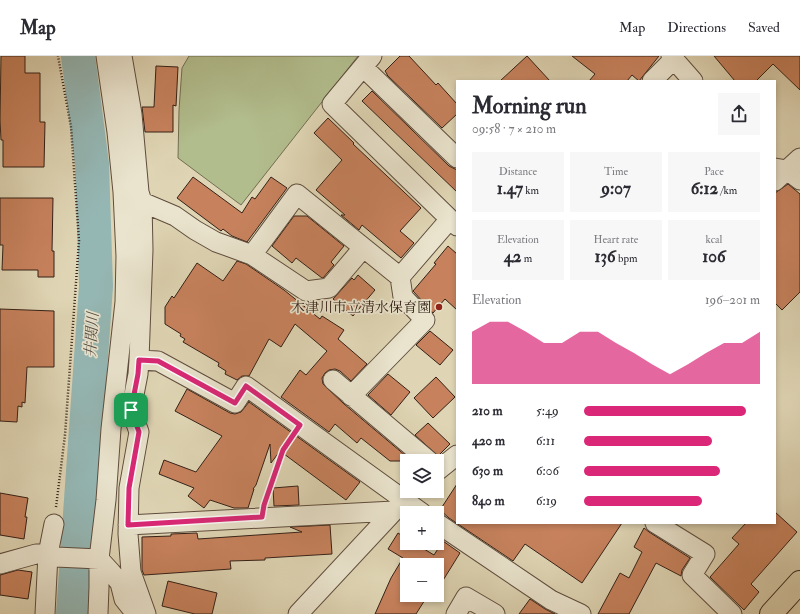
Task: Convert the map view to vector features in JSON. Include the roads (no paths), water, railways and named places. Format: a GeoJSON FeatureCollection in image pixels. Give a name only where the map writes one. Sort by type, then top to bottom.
{"type":"FeatureCollection","features":[{"type":"Feature","properties":{"kind":"highway"},"geometry":{"type":"LineString","coordinates":[[771,614],[800,582]]}},
{"type":"Feature","properties":{"kind":"street"},"geometry":{"type":"LineString","coordinates":[[98,614],[100,587],[96,559],[106,500],[111,429],[125,302],[126,256],[122,177],[106,56]]}},
{"type":"Feature","properties":{"kind":"street"},"geometry":{"type":"LineString","coordinates":[[106,500],[118,484],[138,374],[143,250],[142,202],[139,192],[132,114],[122,56]]}},
{"type":"Feature","properties":{"kind":"street"},"geometry":{"type":"LineString","coordinates":[[653,80],[672,57],[692,80]]}},
{"type":"Feature","properties":{"kind":"street"},"geometry":{"type":"LineString","coordinates":[[400,278],[454,223],[332,104],[367,62],[456,157]]}},
{"type":"Feature","properties":{"kind":"street"},"geometry":{"type":"LineString","coordinates":[[252,256],[297,194],[400,278],[403,297],[425,320],[351,396]]}},
{"type":"Feature","properties":{"kind":"street"},"geometry":{"type":"LineString","coordinates":[[142,202],[175,216],[216,242],[252,256],[306,291],[329,288],[363,248]]}},
{"type":"Feature","properties":{"kind":"street"},"geometry":{"type":"LineString","coordinates":[[139,360],[158,361],[235,403],[246,386],[403,501]]}},
{"type":"Feature","properties":{"kind":"street"},"geometry":{"type":"LineString","coordinates":[[333,380],[420,454]]}},
{"type":"Feature","properties":{"kind":"street"},"geometry":{"type":"LineString","coordinates":[[131,410],[139,432],[129,488],[128,525],[131,572],[146,614]]}},
{"type":"Feature","properties":{"kind":"street"},"geometry":{"type":"LineString","coordinates":[[444,462],[456,456]]}},
{"type":"Feature","properties":{"kind":"street"},"geometry":{"type":"LineString","coordinates":[[128,525],[262,517],[345,514],[403,501]]}},
{"type":"Feature","properties":{"kind":"street"},"geometry":{"type":"LineString","coordinates":[[298,614],[403,501]]}},
{"type":"Feature","properties":{"kind":"street"},"geometry":{"type":"LineString","coordinates":[[45,614],[54,524]]}},
{"type":"Feature","properties":{"kind":"street"},"geometry":{"type":"LineString","coordinates":[[657,524],[705,554],[692,576],[732,614]]}},
{"type":"Feature","properties":{"kind":"street"},"geometry":{"type":"LineString","coordinates":[[444,528],[551,600],[581,614]]}},
{"type":"Feature","properties":{"kind":"street"},"geometry":{"type":"LineString","coordinates":[[0,564],[36,554],[96,559],[111,572],[120,584],[124,598],[132,609],[140,614]]}},
{"type":"Feature","properties":{"kind":"street"},"geometry":{"type":"LineString","coordinates":[[456,614],[466,597],[495,614]]}},
{"type":"Feature","properties":{"kind":"waterway","name":"井関川"},"geometry":{"type":"LineString","coordinates":[[73,614],[96,286],[92,164],[78,56]]}},
{"type":"Feature","properties":{"kind":"place","name":"木津川市立清水保育園"},"geometry":{"type":"Point","coordinates":[439,307]}}]}
